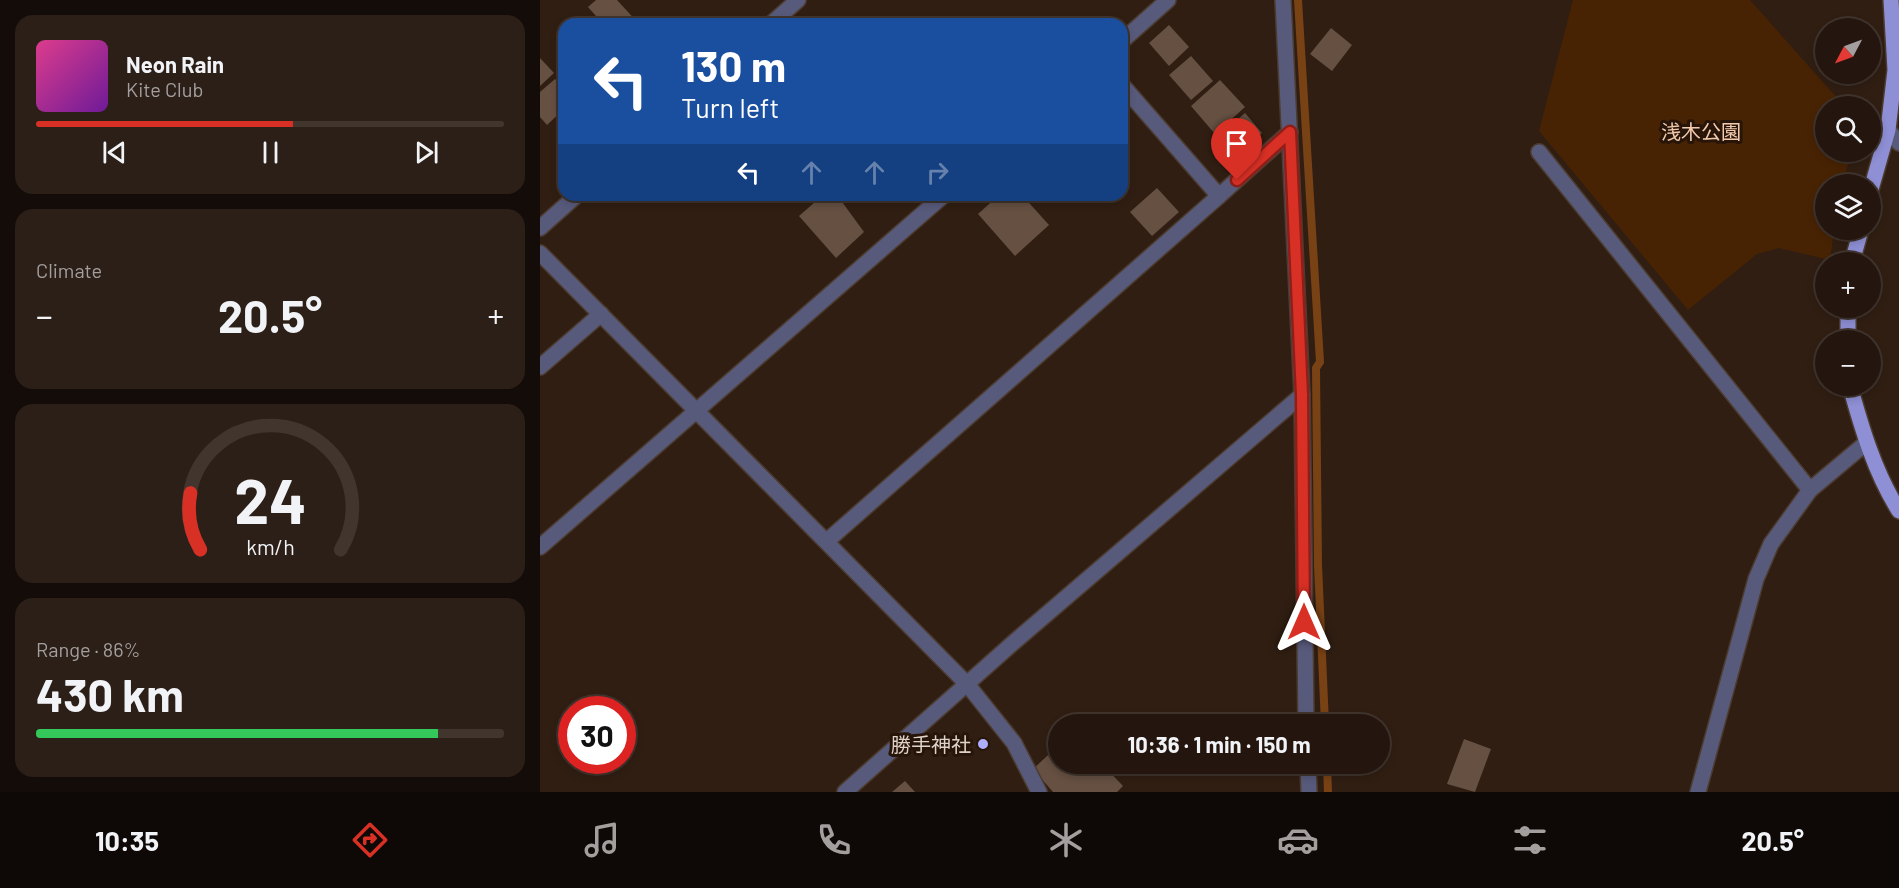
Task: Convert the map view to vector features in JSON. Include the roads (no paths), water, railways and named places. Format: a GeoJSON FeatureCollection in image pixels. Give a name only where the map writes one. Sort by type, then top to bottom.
{"type":"FeatureCollection","features":[{"type":"Feature","properties":{"kind":"main road"},"geometry":{"type":"LineString","coordinates":[[1875,174],[1888,130],[1897,67],[1891,0]]}},
{"type":"Feature","properties":{"kind":"main road"},"geometry":{"type":"LineString","coordinates":[[1853,396],[1866,443],[1887,493],[1899,511]]}},
{"type":"Feature","properties":{"kind":"street"},"geometry":{"type":"LineString","coordinates":[[778,18],[798,0]]}},
{"type":"Feature","properties":{"kind":"street"},"geometry":{"type":"LineString","coordinates":[[1128,36],[1168,0]]}},
{"type":"Feature","properties":{"kind":"street"},"geometry":{"type":"LineString","coordinates":[[1283,0],[1302,395],[1306,714]]}},
{"type":"Feature","properties":{"kind":"street"},"geometry":{"type":"LineString","coordinates":[[1128,92],[1219,196]]}},
{"type":"Feature","properties":{"kind":"street"},"geometry":{"type":"LineString","coordinates":[[1888,130],[1899,143]]}},
{"type":"Feature","properties":{"kind":"street"},"geometry":{"type":"LineString","coordinates":[[827,541],[1290,132]]}},
{"type":"Feature","properties":{"kind":"street"},"geometry":{"type":"LineString","coordinates":[[1539,152],[1809,490]]}},
{"type":"Feature","properties":{"kind":"street"},"geometry":{"type":"LineString","coordinates":[[540,228],[570,201]]}},
{"type":"Feature","properties":{"kind":"street"},"geometry":{"type":"LineString","coordinates":[[540,548],[937,201]]}},
{"type":"Feature","properties":{"kind":"street"},"geometry":{"type":"LineString","coordinates":[[540,253],[967,684],[1014,743],[1039,792]]}},
{"type":"Feature","properties":{"kind":"street"},"geometry":{"type":"LineString","coordinates":[[540,367],[601,314]]}},
{"type":"Feature","properties":{"kind":"street"},"geometry":{"type":"LineString","coordinates":[[845,792],[1302,395]]}},
{"type":"Feature","properties":{"kind":"street"},"geometry":{"type":"LineString","coordinates":[[1698,792],[1756,579],[1771,544],[1809,490],[1866,443]]}},
{"type":"Feature","properties":{"kind":"street"},"geometry":{"type":"LineString","coordinates":[[1308,774],[1309,792]]}},
{"type":"Feature","properties":{"kind":"waterway"},"geometry":{"type":"LineString","coordinates":[[1298,0],[1320,362],[1316,368],[1318,565],[1325,714]]}},
{"type":"Feature","properties":{"kind":"waterway"},"geometry":{"type":"LineString","coordinates":[[1327,774],[1328,792]]}},
{"type":"Feature","properties":{"kind":"place","name":"勝手神社"},"geometry":{"type":"Point","coordinates":[983,744]}},
{"type":"Feature","properties":{"kind":"park label","name":"浅木公園"},"geometry":{"type":"Point","coordinates":[1701,131]}}]}
